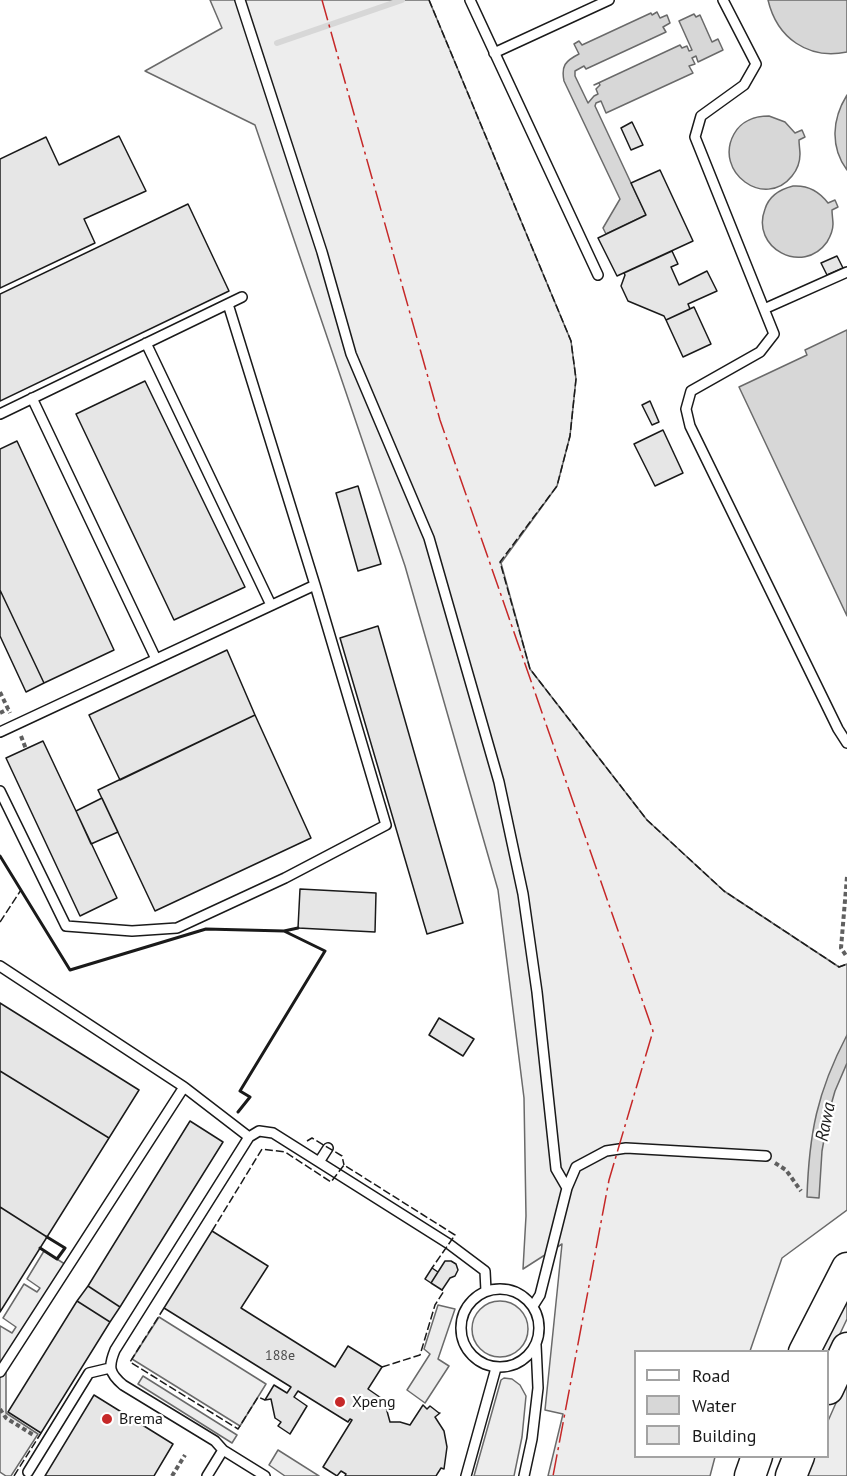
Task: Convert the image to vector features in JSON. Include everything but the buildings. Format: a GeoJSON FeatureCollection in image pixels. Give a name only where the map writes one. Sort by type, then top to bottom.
{"type":"FeatureCollection","features":[{"type":"Feature","properties":{"kind":"main road"},"geometry":{"type":"LineString","coordinates":[[805,1350],[847,1268]]}},
{"type":"Feature","properties":{"kind":"main road"},"geometry":{"type":"LineString","coordinates":[[829,1387],[847,1348]]}},
{"type":"Feature","properties":{"kind":"main road"},"geometry":{"type":"LineString","coordinates":[[750,1476],[757,1458]]}},
{"type":"Feature","properties":{"kind":"main road"},"geometry":{"type":"LineString","coordinates":[[791,1476],[798,1458]]}},
{"type":"Feature","properties":{"kind":"lane"},"geometry":{"type":"LineString","coordinates":[[240,0],[322,252],[351,354],[429,538],[500,782],[523,894],[537,992],[556,1169],[567,1188]]}},
{"type":"Feature","properties":{"kind":"lane"},"geometry":{"type":"LineString","coordinates":[[470,0],[598,275]]}},
{"type":"Feature","properties":{"kind":"lane"},"geometry":{"type":"LineString","coordinates":[[494,53],[609,0]]}},
{"type":"Feature","properties":{"kind":"lane"},"geometry":{"type":"LineString","coordinates":[[723,0],[756,64],[744,85],[701,116],[695,137],[774,334],[760,352],[691,391],[686,409],[690,426],[838,729],[847,743]]}},
{"type":"Feature","properties":{"kind":"lane"},"geometry":{"type":"LineString","coordinates":[[764,309],[847,272]]}},
{"type":"Feature","properties":{"kind":"lane"},"geometry":{"type":"LineString","coordinates":[[0,414],[243,297]]}},
{"type":"Feature","properties":{"kind":"lane"},"geometry":{"type":"LineString","coordinates":[[0,791],[66,926],[132,931],[177,928],[285,878],[386,825],[228,304]]}},
{"type":"Feature","properties":{"kind":"lane"},"geometry":{"type":"LineString","coordinates":[[147,343],[271,605]]}},
{"type":"Feature","properties":{"kind":"lane"},"geometry":{"type":"LineString","coordinates":[[32,398],[156,659]]}},
{"type":"Feature","properties":{"kind":"lane"},"geometry":{"type":"LineString","coordinates":[[0,732],[315,585]]}},
{"type":"Feature","properties":{"kind":"lane"},"geometry":{"type":"LineString","coordinates":[[0,966],[184,1087],[249,1137]]}},
{"type":"Feature","properties":{"kind":"lane"},"geometry":{"type":"LineString","coordinates":[[0,1372],[184,1087]]}},
{"type":"Feature","properties":{"kind":"lane"},"geometry":{"type":"LineString","coordinates":[[265,1476],[223,1450],[215,1441],[123,1385],[110,1368],[115,1350],[249,1137],[259,1131],[273,1133],[449,1244],[484,1271],[486,1291]]}},
{"type":"Feature","properties":{"kind":"lane"},"geometry":{"type":"LineString","coordinates":[[319,1162],[328,1148]]}},
{"type":"Feature","properties":{"kind":"lane"},"geometry":{"type":"LineString","coordinates":[[532,1306],[540,1294],[567,1188],[576,1167],[606,1151],[626,1148],[766,1156]]}},
{"type":"Feature","properties":{"kind":"lane"},"geometry":{"type":"LineString","coordinates":[[512,1290],[523,1296],[532,1306],[538,1318],[540,1331],[530,1355],[520,1363],[496,1368],[483,1364],[473,1357],[465,1346],[461,1333],[466,1308],[486,1291],[512,1290]]}},
{"type":"Feature","properties":{"kind":"lane"},"geometry":{"type":"LineString","coordinates":[[524,1476],[532,1439],[538,1388],[536,1344]]}},
{"type":"Feature","properties":{"kind":"lane"},"geometry":{"type":"LineString","coordinates":[[28,1472],[89,1373],[110,1368]]}},
{"type":"Feature","properties":{"kind":"lane"},"geometry":{"type":"LineString","coordinates":[[466,1476],[496,1368]]}},
{"type":"Feature","properties":{"kind":"lane"},"geometry":{"type":"LineString","coordinates":[[207,1476],[223,1450]]}},
{"type":"Feature","properties":{"kind":"path"},"geometry":{"type":"LineString","coordinates":[[0,712],[8,709]]}},
{"type":"Feature","properties":{"kind":"path"},"geometry":{"type":"LineString","coordinates":[[847,877],[841,948],[847,957]]}},
{"type":"Feature","properties":{"kind":"path"},"geometry":{"type":"LineString","coordinates":[[766,1156],[786,1170],[801,1191]]}},
{"type":"Feature","properties":{"kind":"path"},"geometry":{"type":"LineString","coordinates":[[0,1409],[6,1418],[46,1443]]}},
{"type":"Feature","properties":{"kind":"path"},"geometry":{"type":"LineString","coordinates":[[172,1476],[185,1455]]}},
{"type":"Feature","properties":{"kind":"shaded area"},"geometry":{"type":"Polygon","coordinates":[[[210,0],[429,0],[571,341],[576,379],[570,436],[557,486],[501,563],[530,669],[647,820],[724,891],[839,967],[847,964],[847,1210],[782,1258],[750,1350],[634,1350],[634,1458],[715,1458],[710,1476],[548,1476],[563,1414],[545,1410],[562,1244],[523,1269],[526,1216],[524,1098],[498,890],[405,566],[255,125],[145,71],[222,28],[210,0]]]}},
{"type":"Feature","properties":{"kind":"shaded area"},"geometry":{"type":"Polygon","coordinates":[[[44,1251],[68,1266],[6,1362],[6,1413],[38,1434],[11,1476],[6,1476],[0,1472],[0,1326],[12,1333],[16,1327],[3,1318],[24,1284],[37,1292],[40,1288],[27,1279],[44,1251]]]}},
{"type":"Feature","properties":{"kind":"shaded area"},"geometry":{"type":"Polygon","coordinates":[[[847,1294],[847,1319],[829,1357],[829,1350],[819,1350],[847,1294]]]}},
{"type":"Feature","properties":{"kind":"shaded area"},"geometry":{"type":"Polygon","coordinates":[[[500,1301],[511,1303],[520,1309],[526,1318],[528,1329],[526,1340],[520,1349],[511,1355],[500,1357],[489,1355],[480,1349],[474,1340],[472,1329],[474,1318],[480,1309],[489,1303],[500,1301]]]}},
{"type":"Feature","properties":{"kind":"shaded area"},"geometry":{"type":"Polygon","coordinates":[[[438,1305],[455,1309],[438,1359],[449,1366],[425,1403],[407,1390],[430,1354],[424,1349],[438,1305]]]}},
{"type":"Feature","properties":{"kind":"shaded area"},"geometry":{"type":"Polygon","coordinates":[[[159,1317],[266,1384],[240,1426],[132,1359],[159,1317]]]}},
{"type":"Feature","properties":{"kind":"shaded area"},"geometry":{"type":"Polygon","coordinates":[[[143,1376],[237,1435],[232,1443],[138,1384],[143,1376]]]}},
{"type":"Feature","properties":{"kind":"shaded area"},"geometry":{"type":"Polygon","coordinates":[[[847,1378],[847,1476],[804,1476],[812,1458],[829,1458],[829,1419],[847,1378]]]}},
{"type":"Feature","properties":{"kind":"shaded area"},"geometry":{"type":"Polygon","coordinates":[[[512,1379],[520,1385],[526,1396],[522,1437],[514,1476],[474,1476],[501,1380],[512,1379]]]}},
{"type":"Feature","properties":{"kind":"shaded area"},"geometry":{"type":"Polygon","coordinates":[[[278,1450],[319,1476],[285,1476],[269,1465],[278,1450]]]}},
{"type":"Feature","properties":{"kind":"water"},"geometry":{"type":"Polygon","coordinates":[[[768,0],[847,0],[847,52],[819,53],[796,43],[779,25],[768,0]]]}},
{"type":"Feature","properties":{"kind":"water"},"geometry":{"type":"Polygon","coordinates":[[[657,12],[660,18],[667,15],[670,23],[663,27],[666,32],[586,69],[584,66],[575,71],[575,76],[588,103],[598,94],[596,89],[600,85],[599,83],[594,85],[680,45],[682,48],[687,46],[689,51],[692,50],[679,21],[694,14],[696,17],[700,15],[712,42],[718,39],[723,50],[698,62],[696,56],[692,58],[695,64],[689,66],[693,73],[606,113],[601,101],[596,103],[595,106],[646,215],[606,234],[603,228],[620,199],[564,81],[563,71],[567,62],[579,54],[574,44],[579,41],[582,45],[657,12]]]}},
{"type":"Feature","properties":{"kind":"water"},"geometry":{"type":"Polygon","coordinates":[[[847,95],[847,170],[838,152],[835,133],[838,114],[847,95]]]}},
{"type":"Feature","properties":{"kind":"water"},"geometry":{"type":"Polygon","coordinates":[[[769,116],[785,122],[795,133],[802,130],[805,137],[799,140],[800,154],[794,174],[781,186],[769,189],[756,188],[736,173],[730,161],[729,148],[740,126],[754,118],[769,116]]]}},
{"type":"Feature","properties":{"kind":"water"},"geometry":{"type":"Polygon","coordinates":[[[793,186],[813,190],[828,203],[835,200],[838,207],[832,210],[833,226],[827,242],[817,252],[805,257],[793,257],[781,253],[772,246],[765,235],[762,223],[769,200],[780,191],[793,186]]]}},
{"type":"Feature","properties":{"kind":"water"},"geometry":{"type":"Polygon","coordinates":[[[847,330],[847,616],[739,387],[807,355],[805,350],[847,330]]]}},
{"type":"Feature","properties":{"kind":"water","name":"Rawa"},"geometry":{"type":"Polygon","coordinates":[[[847,1035],[847,1063],[829,1112],[822,1151],[819,1198],[807,1197],[816,1114],[828,1076],[847,1035]]]}},
{"type":"Feature","properties":{"kind":"waterway"},"geometry":{"type":"LineString","coordinates":[[277,43],[402,0]]}},
{"type":"Feature","properties":{"kind":"fence"},"geometry":{"type":"LineString","coordinates":[[429,0],[571,341],[576,379],[570,436],[557,486],[500,562],[530,669],[647,820],[724,891],[839,967],[847,964]]}},
{"type":"Feature","properties":{"kind":"fence"},"geometry":{"type":"LineString","coordinates":[[0,922],[21,890]]}},
{"type":"Feature","properties":{"kind":"fence"},"geometry":{"type":"LineString","coordinates":[[307,1141],[312,1138],[342,1156],[344,1165]]}},
{"type":"Feature","properties":{"kind":"fence"},"geometry":{"type":"LineString","coordinates":[[212,1231],[262,1149],[285,1152],[331,1182],[344,1165],[455,1235],[432,1268]]}},
{"type":"Feature","properties":{"kind":"fence"},"geometry":{"type":"LineString","coordinates":[[382,1367],[420,1355],[435,1305],[444,1291],[442,1290]]}},
{"type":"Feature","properties":{"kind":"fence"},"geometry":{"type":"LineString","coordinates":[[164,1308],[130,1362],[238,1429],[258,1397],[265,1400]]}},
{"type":"Feature","properties":{"kind":"fence"},"geometry":{"type":"LineString","coordinates":[[14,1476],[41,1433]]}},
{"type":"Feature","properties":{"kind":"wall"},"geometry":{"type":"LineString","coordinates":[[0,856],[70,970],[206,929],[284,931],[325,951],[240,1091],[250,1097],[238,1112]]}},
{"type":"Feature","properties":{"kind":"wall"},"geometry":{"type":"LineString","coordinates":[[284,931],[298,928]]}},
{"type":"Feature","properties":{"kind":"wall"},"geometry":{"type":"LineString","coordinates":[[40,1248],[57,1259],[65,1248],[47,1237]]}},
{"type":"Feature","properties":{"kind":"power"},"geometry":{"type":"LineString","coordinates":[[322,0],[440,420],[653,1031],[609,1180],[553,1476]]}},
{"type":"Feature","properties":{"kind":"place","name":"Xpeng"},"geometry":{"type":"Point","coordinates":[340,1402]}},
{"type":"Feature","properties":{"kind":"place","name":"Brema"},"geometry":{"type":"Point","coordinates":[107,1419]}}]}
